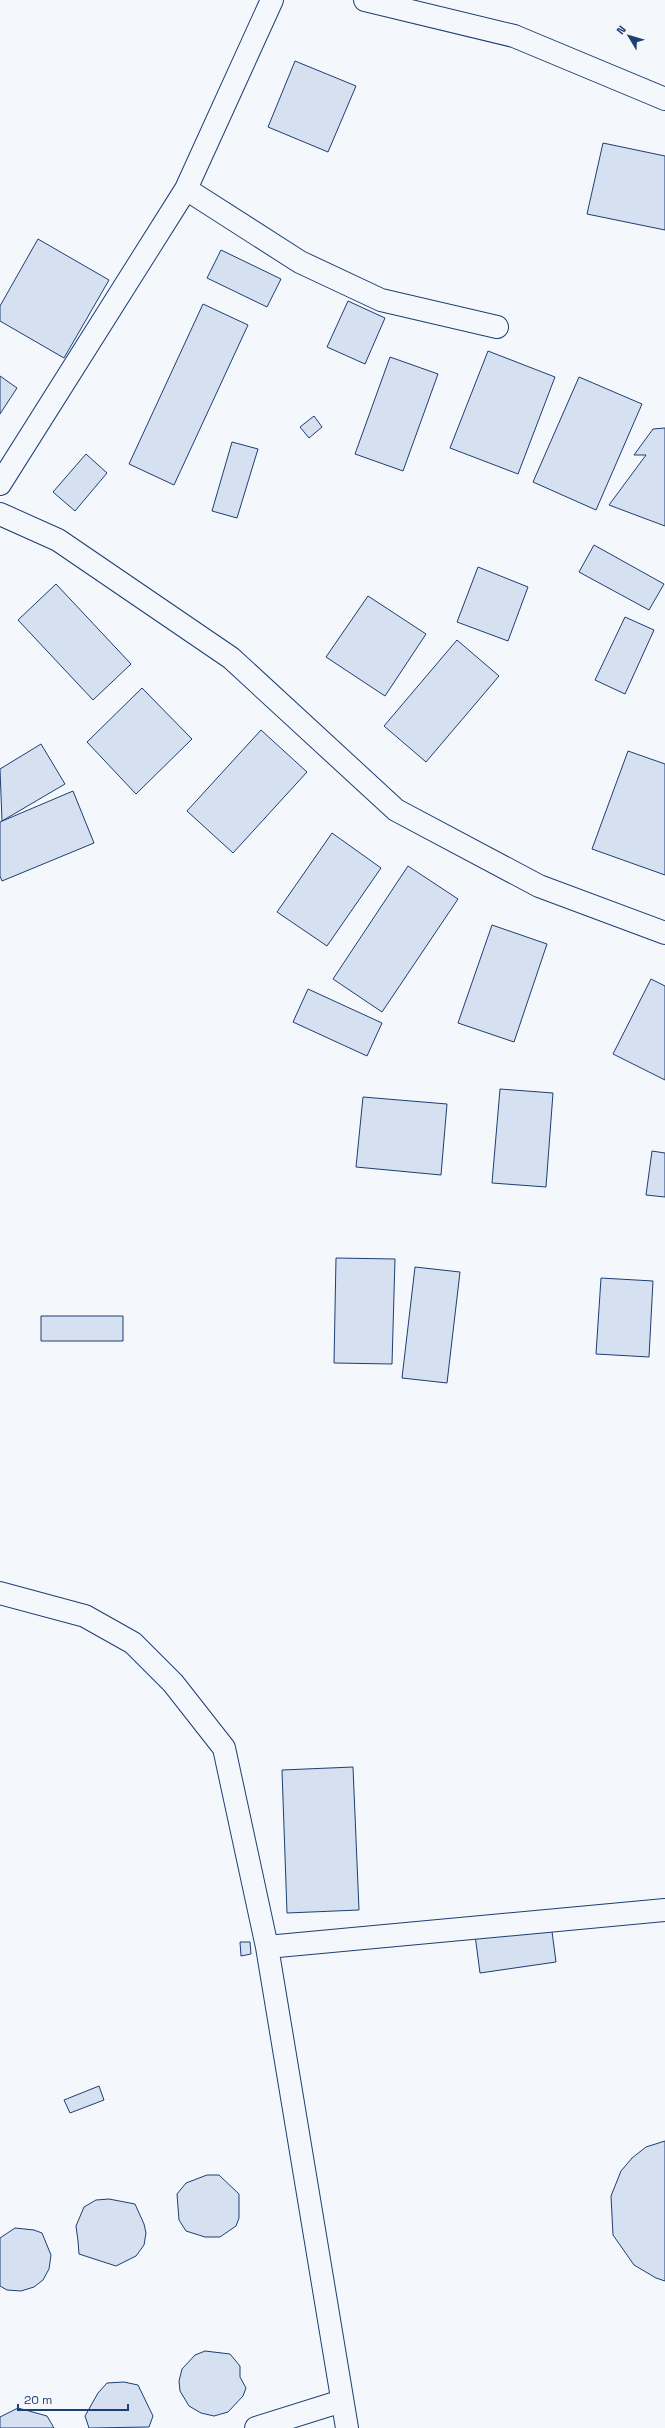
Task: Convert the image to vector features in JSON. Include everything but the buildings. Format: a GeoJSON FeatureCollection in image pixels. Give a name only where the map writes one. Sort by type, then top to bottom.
{"type":"FeatureCollection","features":[{"type":"Feature","properties":{"kind":"street"},"geometry":{"type":"LineString","coordinates":[[0,484],[186,189],[272,0]]}},
{"type":"Feature","properties":{"kind":"street"},"geometry":{"type":"LineString","coordinates":[[368,0],[514,36],[665,99]]}},
{"type":"Feature","properties":{"kind":"street"},"geometry":{"type":"LineString","coordinates":[[186,189],[300,262],[381,300],[497,327]]}},
{"type":"Feature","properties":{"kind":"street"},"geometry":{"type":"LineString","coordinates":[[0,514],[58,540],[231,658],[396,810],[539,886],[665,933]]}},
{"type":"Feature","properties":{"kind":"street"},"geometry":{"type":"LineString","coordinates":[[0,1593],[85,1616],[132,1643],[173,1683],[224,1748],[267,1947],[347,2428]]}},
{"type":"Feature","properties":{"kind":"street"},"geometry":{"type":"LineString","coordinates":[[267,1947],[665,1910]]}},
{"type":"Feature","properties":{"kind":"street"},"geometry":{"type":"LineString","coordinates":[[256,2428],[342,2401]]}}]}
